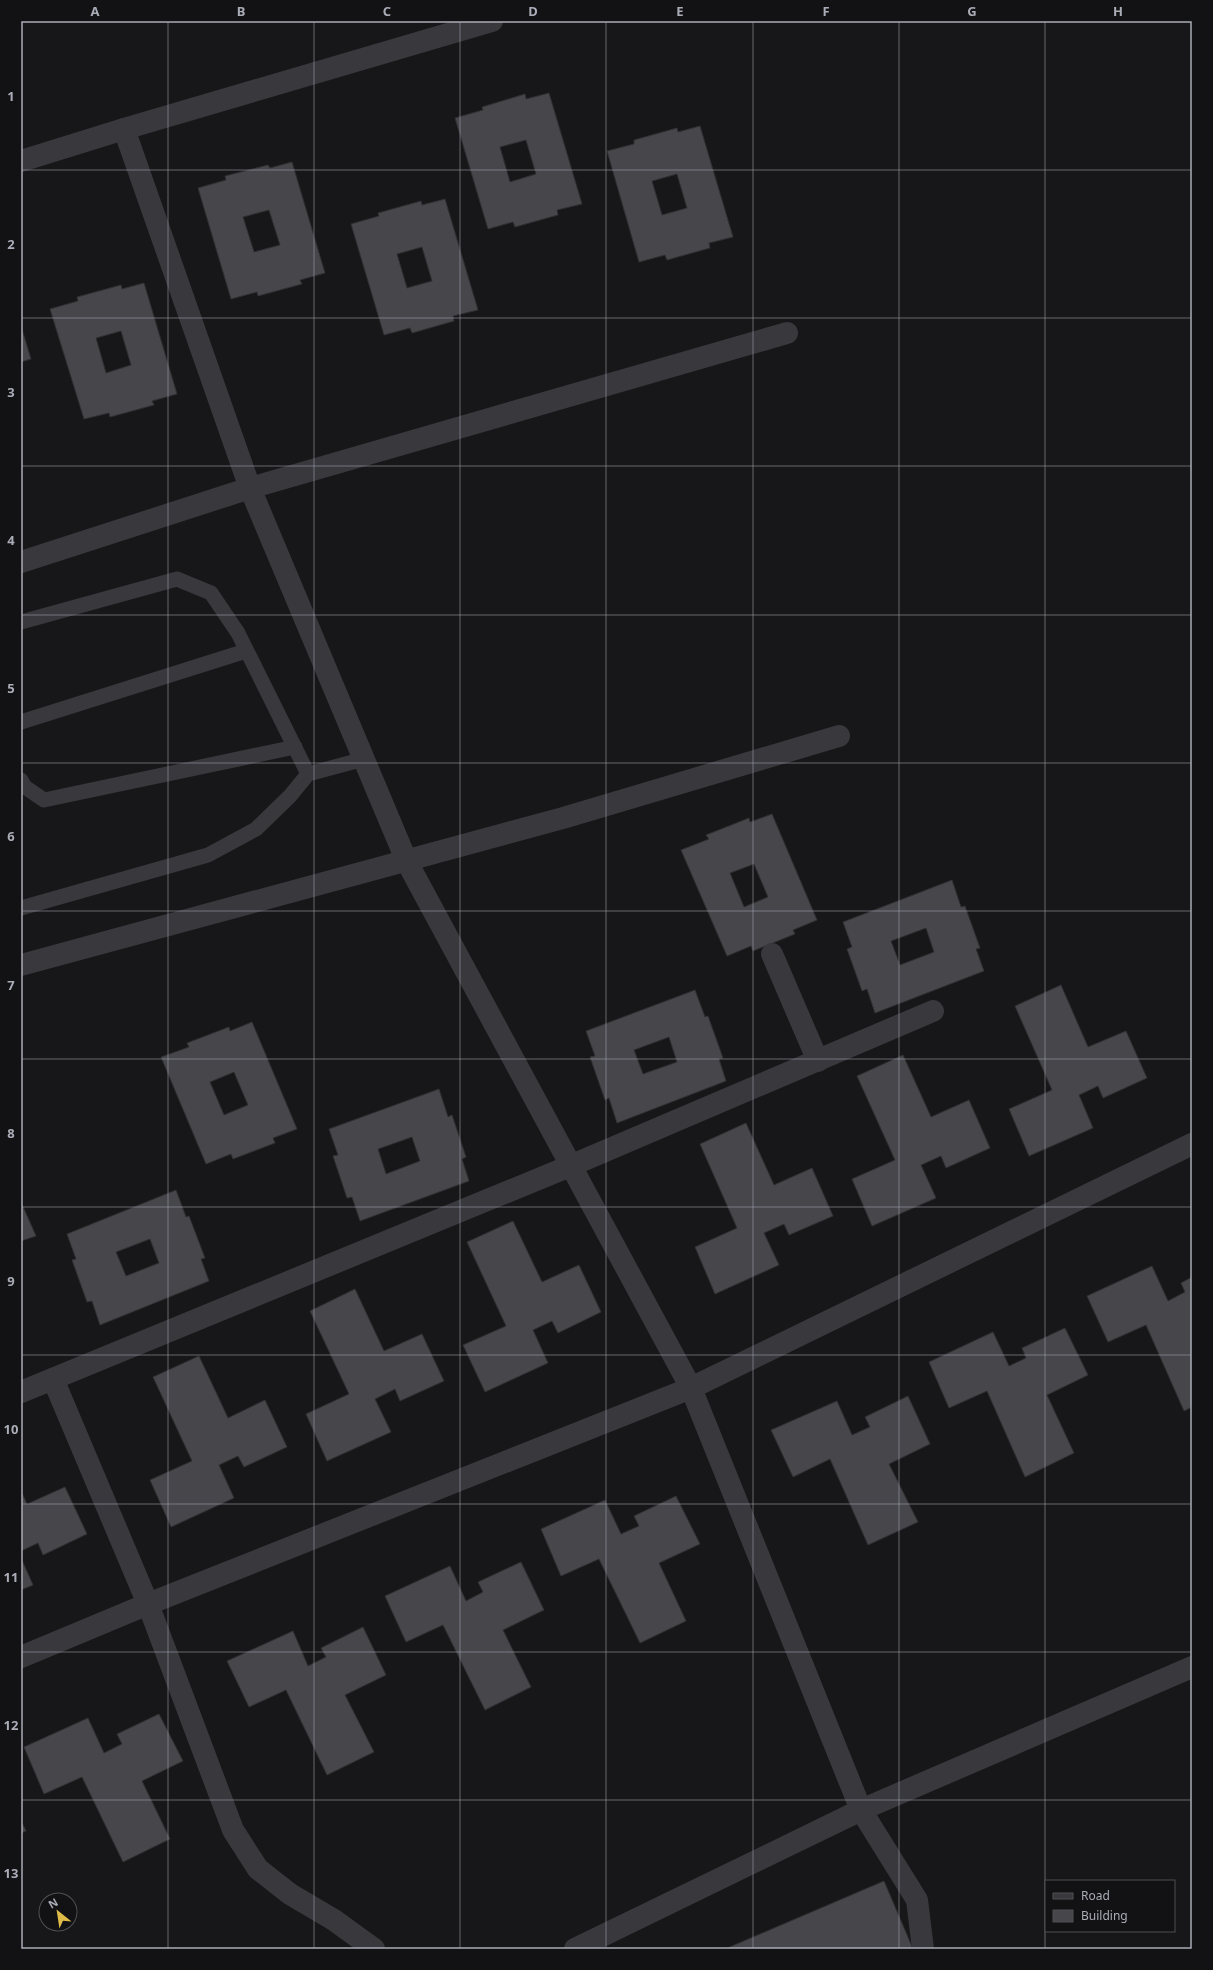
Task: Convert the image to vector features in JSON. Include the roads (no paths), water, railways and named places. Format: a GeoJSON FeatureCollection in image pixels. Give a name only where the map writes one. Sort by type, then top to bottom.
{"type":"FeatureCollection","features":[{"type":"Feature","properties":{"kind":"street"},"geometry":{"type":"LineString","coordinates":[[21,161],[124,128],[492,21]]}},
{"type":"Feature","properties":{"kind":"street"},"geometry":{"type":"LineString","coordinates":[[124,128],[250,488],[407,862],[691,1388],[860,1810],[917,1900],[923,1949]]}},
{"type":"Feature","properties":{"kind":"street"},"geometry":{"type":"LineString","coordinates":[[21,562],[250,488],[787,333]]}},
{"type":"Feature","properties":{"kind":"street"},"geometry":{"type":"LineString","coordinates":[[21,965],[407,862],[563,818],[839,736]]}},
{"type":"Feature","properties":{"kind":"street"},"geometry":{"type":"LineString","coordinates":[[772,954],[818,1060]]}},
{"type":"Feature","properties":{"kind":"street"},"geometry":{"type":"LineString","coordinates":[[21,1392],[570,1166],[933,1012]]}},
{"type":"Feature","properties":{"kind":"street"},"geometry":{"type":"LineString","coordinates":[[21,1657],[148,1604],[691,1388],[1192,1144]]}},
{"type":"Feature","properties":{"kind":"street"},"geometry":{"type":"LineString","coordinates":[[53,1379],[148,1604],[233,1830],[258,1869],[290,1894],[334,1920],[374,1949]]}},
{"type":"Feature","properties":{"kind":"street"},"geometry":{"type":"LineString","coordinates":[[576,1949],[860,1810],[1192,1667]]}},
{"type":"Feature","properties":{"kind":"lane"},"geometry":{"type":"LineString","coordinates":[[21,622],[177,579],[211,593],[238,633],[308,774]]}},
{"type":"Feature","properties":{"kind":"lane"},"geometry":{"type":"LineString","coordinates":[[21,722],[246,651]]}},
{"type":"Feature","properties":{"kind":"lane"},"geometry":{"type":"LineString","coordinates":[[21,780],[25,787],[44,800],[295,747]]}},
{"type":"Feature","properties":{"kind":"lane"},"geometry":{"type":"LineString","coordinates":[[21,908],[208,855],[256,829],[290,796],[308,774],[364,759]]}}]}
